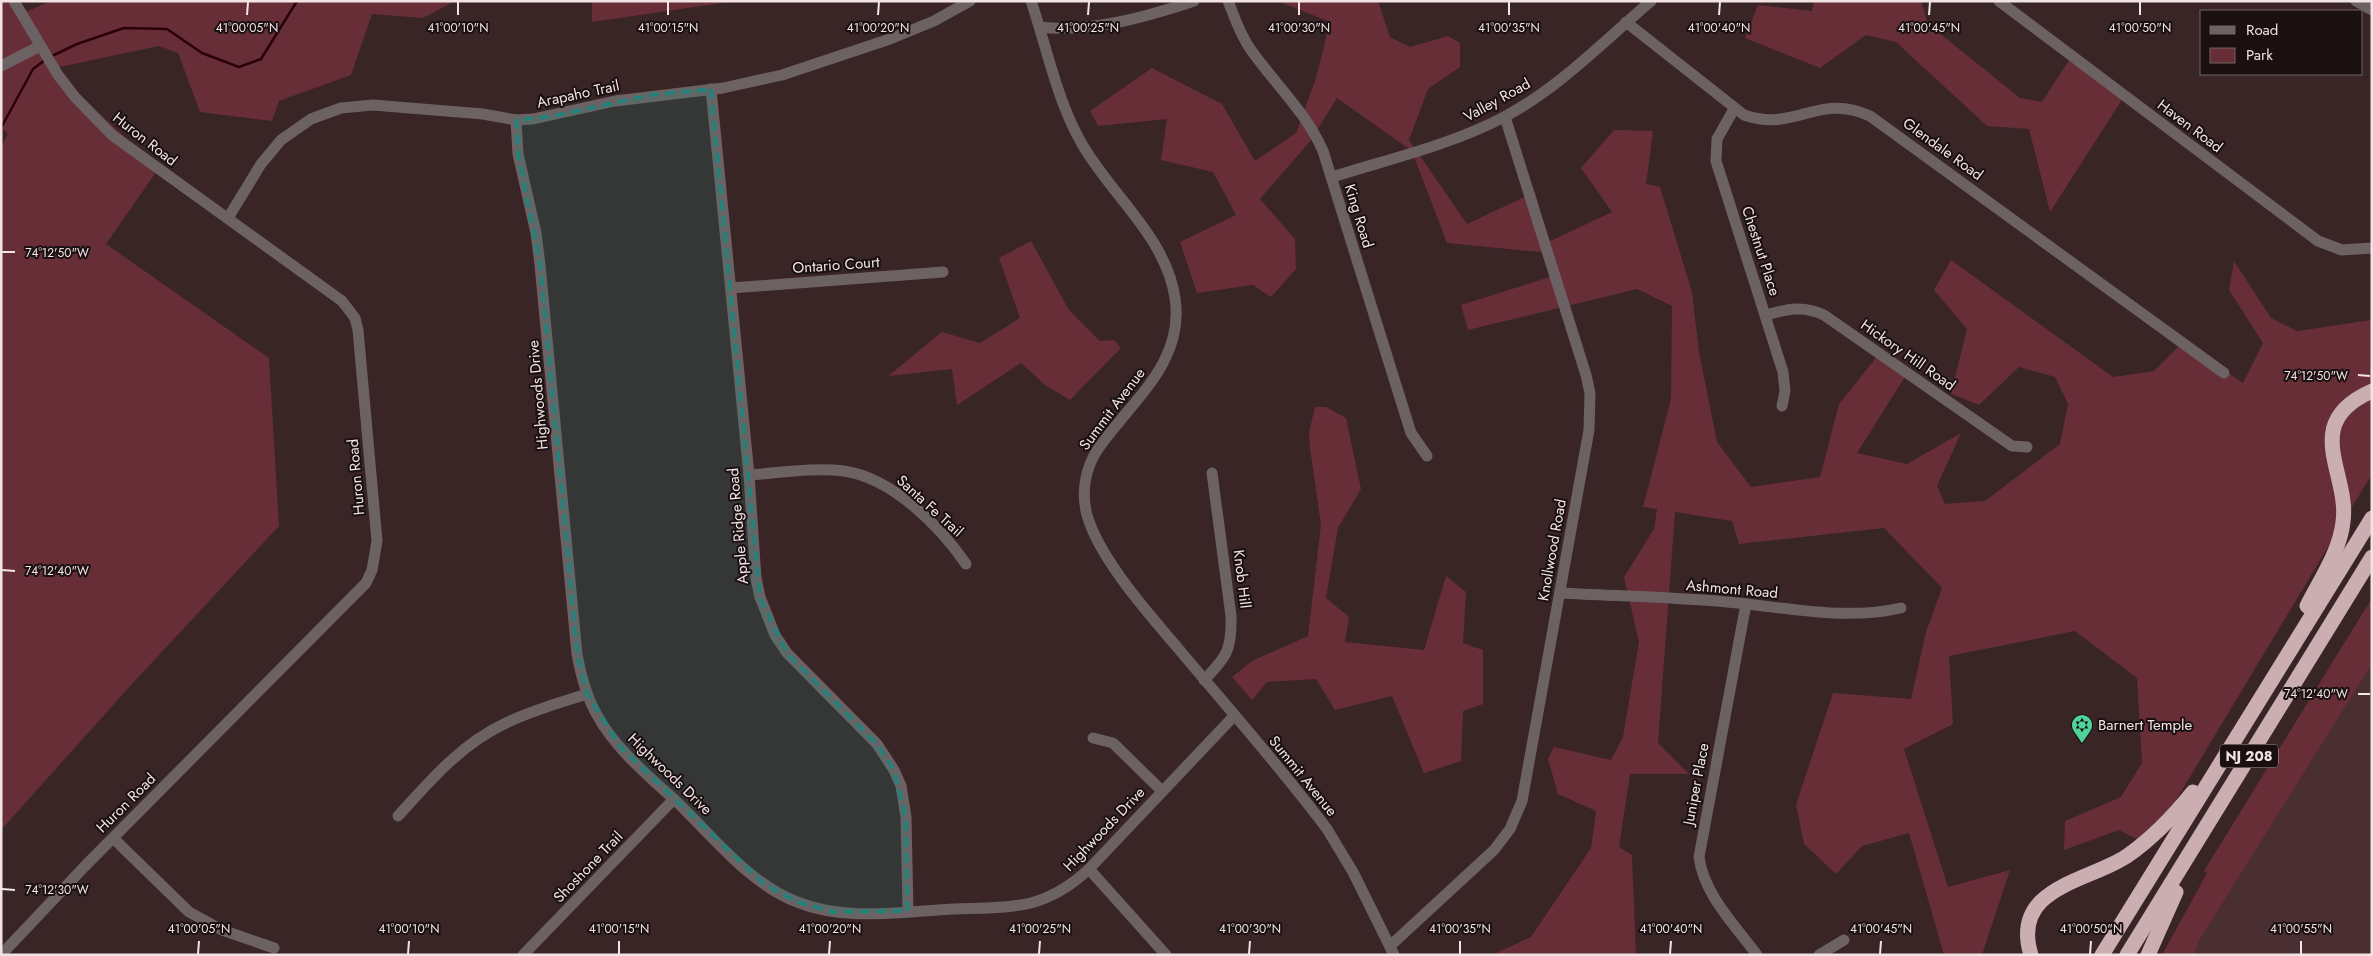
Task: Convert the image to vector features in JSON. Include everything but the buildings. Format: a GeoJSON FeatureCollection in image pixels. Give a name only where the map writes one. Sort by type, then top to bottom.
{"type":"FeatureCollection","features":[{"type":"Feature","properties":{"kind":"highway"},"geometry":{"type":"LineString","coordinates":[[2271,682],[2330,560],[2343,525],[2343,504],[2332,448],[2335,428],[2339,418],[2353,400],[2372,390]]}},
{"type":"Feature","properties":{"kind":"highway","name":"NJ 208"},"geometry":{"type":"LineString","coordinates":[[2102,955],[2372,518]]}},
{"type":"Feature","properties":{"kind":"highway","name":"NJ 208"},"geometry":{"type":"LineString","coordinates":[[2127,955],[2372,557]]}},
{"type":"Feature","properties":{"kind":"highway"},"geometry":{"type":"LineString","coordinates":[[2031,955],[2028,942],[2030,922],[2034,912],[2047,895],[2065,883],[2105,868],[2145,843],[2175,814],[2229,749]]}},
{"type":"Feature","properties":{"kind":"highway"},"geometry":{"type":"LineString","coordinates":[[2148,955],[2172,898],[2249,756]]}},
{"type":"Feature","properties":{"kind":"street","name":"Huron Road"},"geometry":{"type":"LineString","coordinates":[[1,955],[113,838],[366,583],[376,554],[377,541],[358,330],[355,318],[342,301],[112,134],[75,97],[40,46],[14,1]]}},
{"type":"Feature","properties":{"kind":"street","name":"Arapaho Trail"},"geometry":{"type":"LineString","coordinates":[[228,218],[269,153],[296,128],[326,113],[349,107],[372,105],[483,114],[516,120],[553,116],[615,101],[650,95],[711,89],[782,75],[890,39],[934,21],[970,1]]}},
{"type":"Feature","properties":{"kind":"street","name":"Summit Avenue"},"geometry":{"type":"LineString","coordinates":[[1032,1],[1062,98],[1081,143],[1159,252],[1172,281],[1175,299],[1176,321],[1168,358],[1138,402],[1098,449],[1091,461],[1084,487],[1087,515],[1092,528],[1131,591],[1326,829],[1353,872],[1392,950]]}},
{"type":"Feature","properties":{"kind":"street"},"geometry":{"type":"LineString","coordinates":[[1040,27],[1062,29],[1108,23],[1194,1]]}},
{"type":"Feature","properties":{"kind":"street","name":"King Road"},"geometry":{"type":"LineString","coordinates":[[1228,1],[1239,30],[1250,49],[1306,118],[1316,134],[1332,178],[1411,433],[1427,456]]}},
{"type":"Feature","properties":{"kind":"street","name":"Valley Road"},"geometry":{"type":"LineString","coordinates":[[1332,178],[1451,140],[1505,117],[1546,90],[1651,1]]}},
{"type":"Feature","properties":{"kind":"street","name":"Haven Road"},"geometry":{"type":"LineString","coordinates":[[1999,1],[2318,241],[2342,250],[2372,248]]}},
{"type":"Feature","properties":{"kind":"street"},"geometry":{"type":"LineString","coordinates":[[2356,1],[2372,10]]}},
{"type":"Feature","properties":{"kind":"street","name":"Glendale Road"},"geometry":{"type":"LineString","coordinates":[[1626,22],[1734,109],[1756,119],[1769,121],[1794,118],[1831,107],[1857,110],[1870,116],[2224,373]]}},
{"type":"Feature","properties":{"kind":"street"},"geometry":{"type":"LineString","coordinates":[[1,66],[40,46]]}},
{"type":"Feature","properties":{"kind":"street","name":"Apple Ridge Road"},"geometry":{"type":"LineString","coordinates":[[711,89],[749,475],[756,578],[766,615],[775,635],[800,667],[877,744],[894,770],[900,786],[906,817],[908,911]]}},
{"type":"Feature","properties":{"kind":"street","name":"Chestnut Place"},"geometry":{"type":"LineString","coordinates":[[1734,109],[1717,139],[1716,161],[1783,372],[1785,391],[1782,406]]}},
{"type":"Feature","properties":{"kind":"street","name":"Knollwood Road"},"geometry":{"type":"LineString","coordinates":[[1392,950],[1494,850],[1517,816],[1522,801],[1590,430],[1590,393],[1586,375],[1505,117]]}},
{"type":"Feature","properties":{"kind":"street","name":"Highwoods Drive"},"geometry":{"type":"LineString","coordinates":[[516,120],[518,154],[536,233],[540,265],[577,654],[587,694],[596,715],[620,747],[751,873],[780,894],[797,902],[820,909],[851,913],[1015,906],[1031,903],[1061,890],[1089,869],[1234,716]]}},
{"type":"Feature","properties":{"kind":"street","name":"Ontario Court"},"geometry":{"type":"LineString","coordinates":[[731,288],[943,272]]}},
{"type":"Feature","properties":{"kind":"street","name":"Hickory Hill Road"},"geometry":{"type":"LineString","coordinates":[[1766,315],[1798,308],[1814,310],[1824,315],[2012,446],[2026,448]]}},
{"type":"Feature","properties":{"kind":"street","name":"Santa Fe Trail"},"geometry":{"type":"LineString","coordinates":[[749,475],[828,470],[844,471],[875,480],[902,498],[944,536],[966,564]]}},
{"type":"Feature","properties":{"kind":"street","name":"Knob Hill"},"geometry":{"type":"LineString","coordinates":[[1204,680],[1225,659],[1232,635],[1232,616],[1212,473]]}},
{"type":"Feature","properties":{"kind":"street","name":"Ashmont Road"},"geometry":{"type":"LineString","coordinates":[[1560,593],[1746,604],[1836,615],[1880,613],[1901,608]]}},
{"type":"Feature","properties":{"kind":"street","name":"Juniper Place"},"geometry":{"type":"LineString","coordinates":[[1746,604],[1699,857],[1701,869],[1709,890],[1757,955]]}},
{"type":"Feature","properties":{"kind":"street"},"geometry":{"type":"LineString","coordinates":[[398,816],[450,761],[484,735],[526,714],[587,694]]}},
{"type":"Feature","properties":{"kind":"street"},"geometry":{"type":"LineString","coordinates":[[1093,738],[1113,742],[1162,790]]}},
{"type":"Feature","properties":{"kind":"street","name":"Shoshone Trail"},"geometry":{"type":"LineString","coordinates":[[526,954],[674,799]]}},
{"type":"Feature","properties":{"kind":"street"},"geometry":{"type":"LineString","coordinates":[[113,838],[189,912],[222,930],[274,948]]}},
{"type":"Feature","properties":{"kind":"street"},"geometry":{"type":"LineString","coordinates":[[1089,869],[1166,955]]}},
{"type":"Feature","properties":{"kind":"street"},"geometry":{"type":"LineString","coordinates":[[1819,955],[1844,940]]}},
{"type":"Feature","properties":{"kind":"highlighted area"},"geometry":{"type":"Polygon","coordinates":[[[711,89],[760,597],[787,653],[877,744],[894,770],[906,817],[908,911],[832,912],[797,902],[764,884],[620,747],[587,694],[577,654],[540,265],[518,154],[516,120],[553,116],[650,95],[711,89]]]}},
{"type":"Feature","properties":{"kind":"shaded area"},"geometry":{"type":"Polygon","coordinates":[[[2372,664],[2372,955],[2194,955],[2199,941],[2372,664]]]}},
{"type":"Feature","properties":{"kind":"green space"},"geometry":{"type":"Polygon","coordinates":[[[1,1],[11,1],[19,15],[51,1],[455,1],[423,18],[372,14],[351,75],[279,101],[272,121],[200,112],[178,53],[159,46],[50,69],[159,168],[106,244],[269,358],[279,526],[132,684],[1,830],[1,147],[8,134],[1,127],[1,1]]]}},
{"type":"Feature","properties":{"kind":"green space"},"geometry":{"type":"Polygon","coordinates":[[[592,1],[736,1],[592,22],[592,1]]]}},
{"type":"Feature","properties":{"kind":"green space"},"geometry":{"type":"Polygon","coordinates":[[[1278,1],[1378,1],[1390,37],[1410,47],[1448,36],[1460,43],[1460,67],[1428,89],[1409,140],[1467,224],[1535,192],[1548,242],[1612,212],[1581,168],[1614,130],[1653,131],[1646,184],[1660,187],[1692,292],[1699,352],[1717,442],[1751,487],[1820,477],[1839,404],[1883,349],[1908,372],[1857,453],[1907,464],[1961,433],[1937,486],[1945,504],[1985,501],[2060,444],[2068,404],[2055,377],[2019,367],[1979,405],[1951,394],[1967,329],[1934,290],[1951,260],[2113,377],[2154,371],[2183,342],[2243,383],[2263,343],[2229,290],[2234,261],[2271,318],[2297,331],[2372,320],[2372,474],[2149,845],[2119,830],[2064,850],[2065,821],[2121,797],[2142,763],[2137,678],[2075,631],[1949,656],[1953,724],[1904,749],[1948,887],[2010,870],[1982,955],[1944,955],[1909,833],[1862,846],[1836,874],[1804,844],[1796,805],[1833,693],[1911,699],[1926,632],[1942,588],[1884,528],[1739,544],[1732,521],[1675,512],[1658,743],[1689,774],[1630,774],[1619,847],[1632,855],[1636,955],[1492,955],[1531,937],[1591,848],[1596,811],[1558,794],[1548,759],[1554,747],[1611,760],[1623,737],[1639,642],[1624,577],[1654,529],[1657,509],[1643,507],[1671,399],[1672,306],[1637,289],[1468,330],[1461,305],[1556,275],[1550,253],[1447,243],[1412,151],[1337,98],[1311,140],[1260,199],[1295,239],[1296,269],[1271,297],[1253,285],[1197,293],[1180,242],[1236,215],[1213,172],[1161,160],[1167,119],[1098,126],[1090,111],[1152,68],[1222,104],[1255,161],[1296,133],[1316,78],[1330,22],[1278,1]]]}},
{"type":"Feature","properties":{"kind":"green space"},"geometry":{"type":"Polygon","coordinates":[[[1814,1],[1921,1],[1928,24],[2020,98],[2042,102],[2073,54],[2125,95],[2050,212],[2029,129],[1987,126],[1896,42],[1866,35],[1820,68],[1745,38],[1758,5],[1812,11],[1814,1]]]}},
{"type":"Feature","properties":{"kind":"green space"},"geometry":{"type":"Polygon","coordinates":[[[1031,241],[1069,310],[1100,341],[1114,340],[1121,348],[1070,400],[1045,385],[1021,363],[957,405],[952,369],[888,376],[942,332],[980,343],[1020,318],[999,258],[1031,241]]]}},
{"type":"Feature","properties":{"kind":"green space"},"geometry":{"type":"Polygon","coordinates":[[[1315,407],[1326,407],[1346,418],[1361,489],[1338,528],[1326,598],[1349,617],[1345,642],[1424,650],[1446,576],[1466,592],[1463,643],[1483,650],[1483,704],[1463,711],[1461,761],[1424,773],[1392,696],[1335,710],[1316,679],[1267,682],[1252,700],[1232,677],[1252,661],[1308,636],[1321,525],[1309,432],[1315,407]]]}},
{"type":"Feature","properties":{"kind":"green space"},"geometry":{"type":"Polygon","coordinates":[[[2372,598],[2372,664],[2199,941],[2194,955],[2162,955],[2207,873],[2204,871],[2372,598]]]}},
{"type":"Feature","properties":{"kind":"waterway"},"geometry":{"type":"LineString","coordinates":[[52,56],[77,44],[124,28],[167,29],[202,53],[239,67],[261,59],[297,1]]}},
{"type":"Feature","properties":{"kind":"waterway"},"geometry":{"type":"LineString","coordinates":[[1,128],[33,69],[45,60]]}},
{"type":"Feature","properties":{"kind":"place","name":"Barnert Temple"},"geometry":{"type":"Point","coordinates":[2082,744]}}]}
